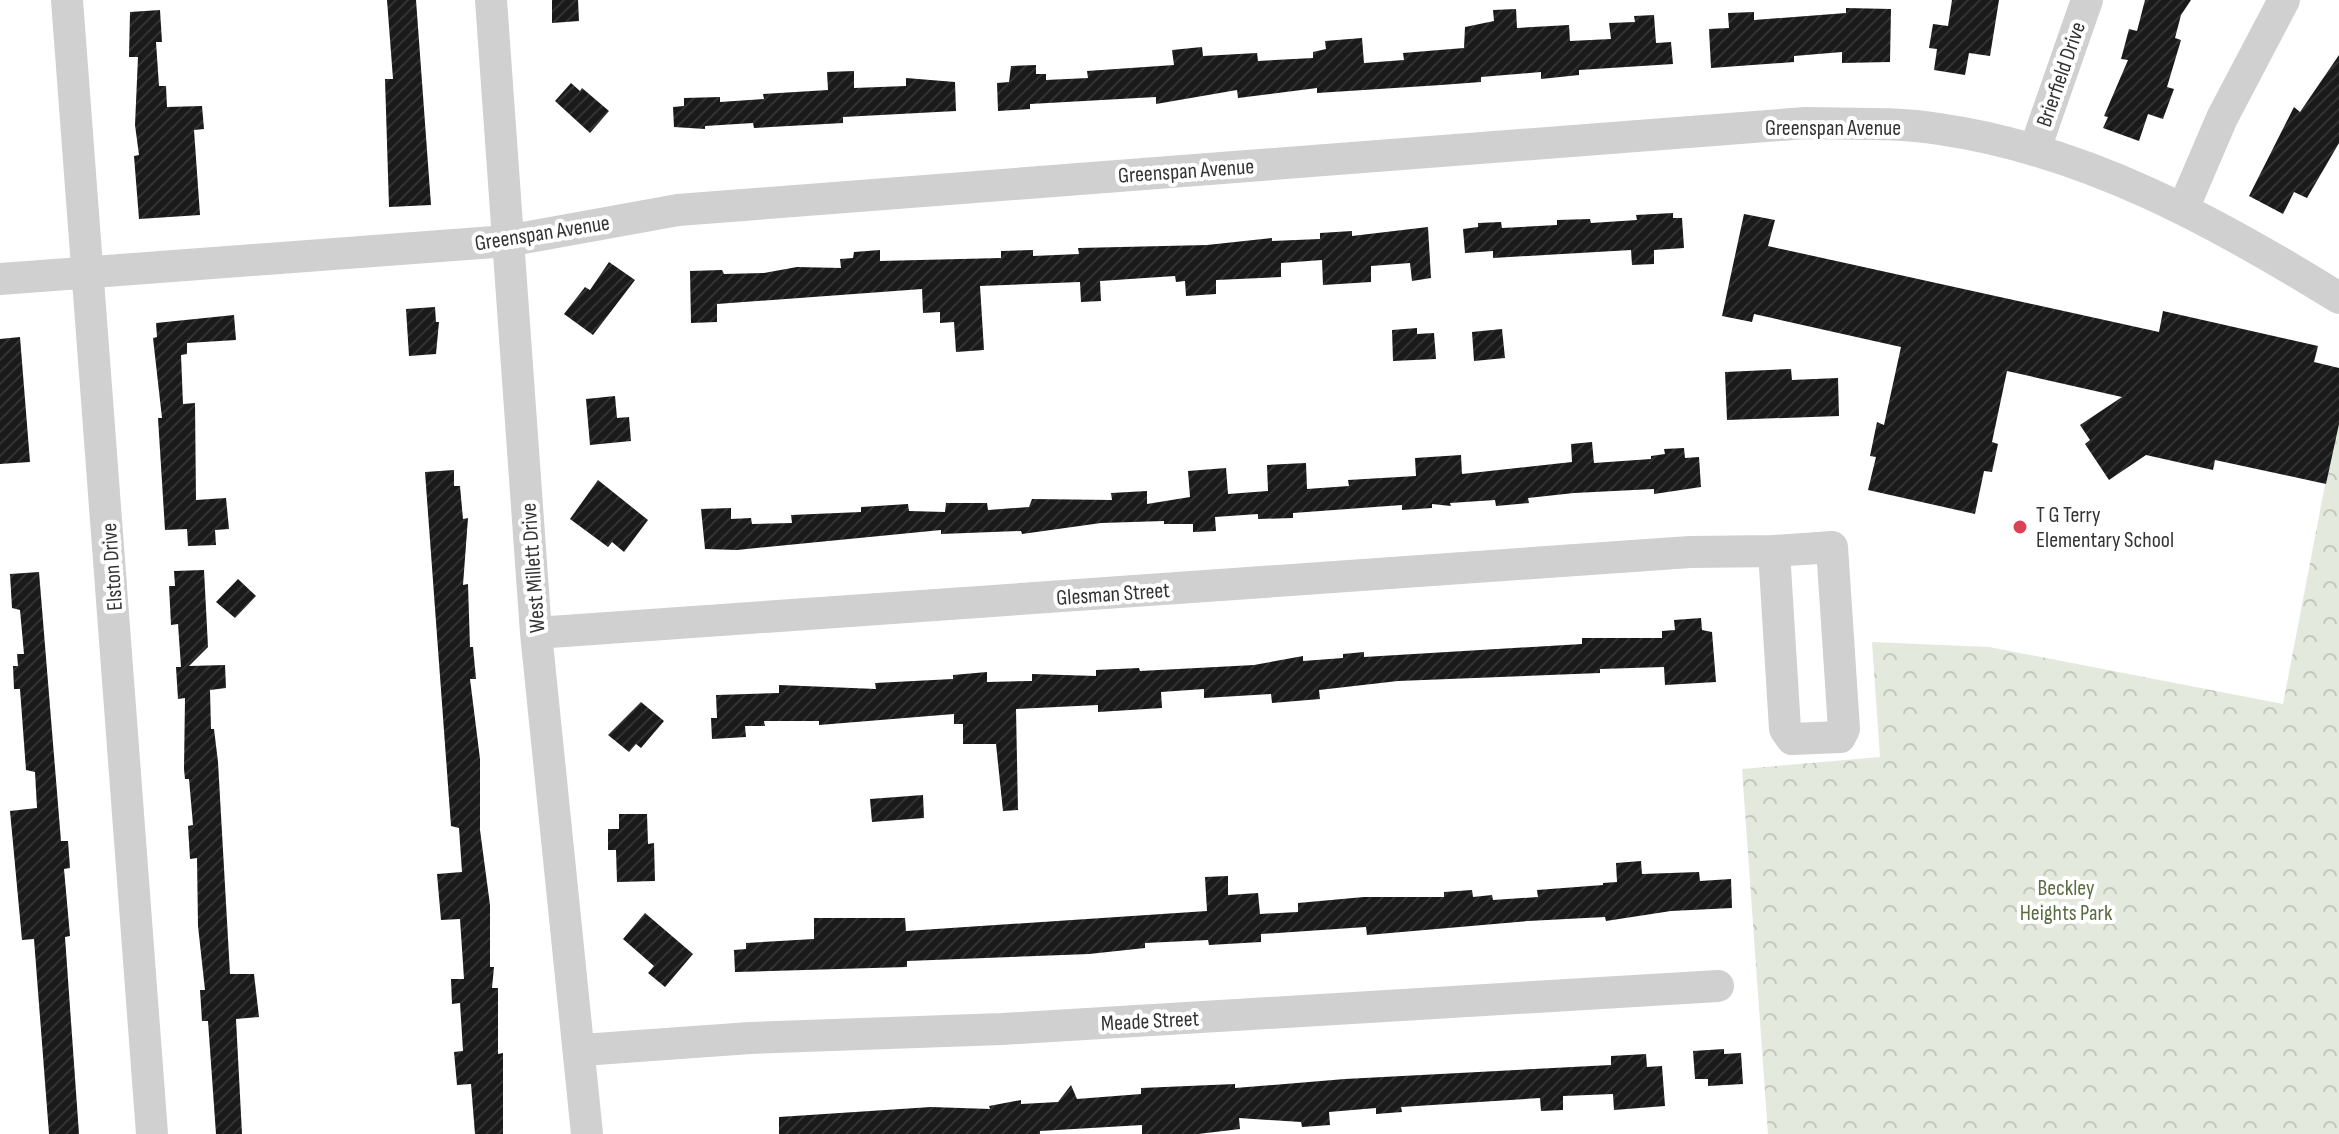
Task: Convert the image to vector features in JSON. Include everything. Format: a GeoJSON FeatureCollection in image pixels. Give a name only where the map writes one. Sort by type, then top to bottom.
{"type":"FeatureCollection","features":[{"type":"Feature","properties":{"kind":"street","name":"Elston Drive"},"geometry":{"type":"LineString","coordinates":[[67,0],[152,1134]]}},
{"type":"Feature","properties":{"kind":"street","name":"West Millett Drive"},"geometry":{"type":"LineString","coordinates":[[491,0],[536,633],[582,1050],[587,1134]]}},
{"type":"Feature","properties":{"kind":"street","name":"Brierfield Drive"},"geometry":{"type":"LineString","coordinates":[[2035,149],[2087,0]]}},
{"type":"Feature","properties":{"kind":"street"},"geometry":{"type":"LineString","coordinates":[[2183,209],[2222,118],[2284,0]]}},
{"type":"Feature","properties":{"kind":"street","name":"Greenspan Avenue"},"geometry":{"type":"LineString","coordinates":[[0,279],[507,241],[678,210],[1805,123],[1938,129],[2035,149],[2183,209],[2337,291]]}},
{"type":"Feature","properties":{"kind":"street","name":"Glesman Street"},"geometry":{"type":"LineString","coordinates":[[536,633],[1690,552],[1832,547],[1844,729],[1840,737],[1792,739],[1785,729],[1774,551]]}},
{"type":"Feature","properties":{"kind":"street","name":"Meade Street"},"geometry":{"type":"LineString","coordinates":[[582,1050],[750,1038],[1002,1029],[1718,986]]}},
{"type":"Feature","properties":{"kind":"green space","name":"Beckley Heights Park"},"geometry":{"type":"Polygon","coordinates":[[[2339,412],[2339,1134],[1768,1134],[1742,769],[1880,757],[1872,642],[1989,647],[2283,704],[2339,412]]]}},
{"type":"Feature","properties":{"kind":"building"},"geometry":{"type":"Polygon","coordinates":[[[387,0],[416,0],[431,205],[389,207],[385,79],[393,79],[387,0]]]}},
{"type":"Feature","properties":{"kind":"building"},"geometry":{"type":"Polygon","coordinates":[[[552,0],[578,0],[579,21],[552,23],[552,0]]]}},
{"type":"Feature","properties":{"kind":"building"},"geometry":{"type":"Polygon","coordinates":[[[1952,0],[1999,0],[1990,56],[1969,53],[1965,75],[1934,70],[1937,49],[1929,48],[1933,24],[1948,26],[1952,0]]]}},
{"type":"Feature","properties":{"kind":"building"},"geometry":{"type":"Polygon","coordinates":[[[2145,0],[2191,0],[2181,15],[2175,38],[2181,40],[2167,87],[2174,89],[2163,119],[2148,114],[2139,141],[2103,128],[2108,117],[2104,116],[2128,60],[2121,59],[2129,29],[2137,31],[2145,0]]]}},
{"type":"Feature","properties":{"kind":"building"},"geometry":{"type":"Polygon","coordinates":[[[1846,8],[1891,9],[1890,62],[1842,63],[1842,52],[1794,56],[1794,62],[1711,68],[1709,29],[1729,28],[1728,13],[1754,12],[1754,20],[1846,13],[1846,8]]]}},
{"type":"Feature","properties":{"kind":"building"},"geometry":{"type":"Polygon","coordinates":[[[1516,9],[1517,28],[1569,25],[1570,41],[1611,39],[1609,23],[1635,22],[1634,16],[1654,15],[1656,43],[1671,42],[1673,64],[1579,70],[1579,75],[1541,79],[1541,72],[1481,77],[1481,82],[1441,85],[1317,93],[1317,88],[1238,98],[1237,90],[1156,104],[1156,97],[1030,104],[1030,109],[998,111],[997,83],[1009,82],[1011,66],[1036,65],[1036,74],[1046,74],[1046,80],[1088,78],[1087,71],[1174,65],[1172,50],[1202,47],[1203,56],[1257,53],[1258,61],[1313,58],[1313,52],[1326,49],[1325,41],[1362,38],[1364,63],[1404,60],[1403,53],[1464,48],[1465,27],[1494,21],[1493,10],[1516,9]]]}},
{"type":"Feature","properties":{"kind":"building"},"geometry":{"type":"Polygon","coordinates":[[[160,10],[162,42],[156,42],[159,86],[166,86],[167,107],[202,106],[204,129],[194,130],[200,215],[139,219],[134,156],[139,155],[135,125],[138,57],[129,57],[130,12],[160,10]]]}},
{"type":"Feature","properties":{"kind":"building"},"geometry":{"type":"Polygon","coordinates":[[[2339,55],[2339,143],[2307,198],[2294,192],[2283,214],[2249,196],[2294,107],[2300,112],[2339,55]]]}},
{"type":"Feature","properties":{"kind":"building"},"geometry":{"type":"Polygon","coordinates":[[[854,71],[854,88],[906,86],[906,78],[955,82],[956,111],[843,117],[843,123],[754,128],[753,123],[705,126],[705,129],[674,127],[673,107],[684,106],[684,98],[720,97],[720,102],[764,99],[763,94],[828,90],[827,72],[854,71]]]}},
{"type":"Feature","properties":{"kind":"building"},"geometry":{"type":"Polygon","coordinates":[[[571,83],[580,91],[582,88],[609,111],[590,133],[555,101],[571,83]]]}},
{"type":"Feature","properties":{"kind":"building"},"geometry":{"type":"Polygon","coordinates":[[[1673,213],[1673,218],[1682,218],[1684,248],[1654,250],[1654,264],[1632,265],[1631,250],[1493,258],[1493,251],[1465,253],[1463,229],[1478,227],[1478,223],[1501,222],[1502,228],[1557,225],[1557,220],[1590,219],[1591,223],[1637,220],[1636,215],[1673,213]]]}},
{"type":"Feature","properties":{"kind":"building"},"geometry":{"type":"Polygon","coordinates":[[[1744,214],[1775,220],[1768,246],[2159,332],[2163,311],[2318,346],[2314,362],[2339,368],[2339,424],[2326,484],[2215,460],[2213,470],[2146,455],[2109,480],[2085,444],[2090,440],[2080,425],[2122,397],[2007,371],[1992,442],[1998,444],[1992,472],[1984,471],[1975,514],[1868,490],[1876,457],[1870,456],[1877,422],[1884,425],[1901,347],[1754,314],[1752,322],[1722,316],[1744,214]]]}},
{"type":"Feature","properties":{"kind":"building"},"geometry":{"type":"Polygon","coordinates":[[[1428,227],[1431,278],[1412,281],[1410,263],[1371,266],[1371,282],[1323,285],[1322,260],[1281,263],[1281,277],[1216,280],[1216,294],[1186,296],[1185,281],[1176,282],[1175,276],[1100,281],[1101,301],[1081,302],[1080,282],[980,286],[984,350],[956,352],[954,322],[940,323],[940,312],[923,313],[922,289],[717,304],[717,322],[691,323],[690,271],[722,270],[724,274],[764,273],[797,267],[841,268],[840,259],[853,258],[854,252],[880,250],[880,261],[1001,258],[1001,251],[1033,250],[1033,256],[1079,254],[1078,248],[1207,245],[1272,238],[1272,241],[1320,239],[1320,233],[1352,231],[1352,236],[1428,227]]]}},
{"type":"Feature","properties":{"kind":"building"},"geometry":{"type":"Polygon","coordinates":[[[609,262],[635,280],[593,335],[564,314],[585,287],[590,290],[609,262]]]}},
{"type":"Feature","properties":{"kind":"building"},"geometry":{"type":"Polygon","coordinates":[[[435,307],[436,322],[439,322],[436,354],[409,356],[406,309],[435,307]]]}},
{"type":"Feature","properties":{"kind":"building"},"geometry":{"type":"Polygon","coordinates":[[[234,315],[236,340],[187,343],[187,354],[181,355],[183,404],[195,403],[196,500],[226,498],[229,529],[215,530],[216,545],[188,546],[187,529],[165,530],[158,418],[162,418],[153,338],[157,337],[156,323],[234,315]]]}},
{"type":"Feature","properties":{"kind":"building"},"geometry":{"type":"Polygon","coordinates":[[[1417,328],[1417,334],[1434,333],[1436,359],[1393,361],[1392,330],[1417,328]]]}},
{"type":"Feature","properties":{"kind":"building"},"geometry":{"type":"Polygon","coordinates":[[[1502,329],[1505,358],[1474,361],[1472,332],[1502,329]]]}},
{"type":"Feature","properties":{"kind":"building"},"geometry":{"type":"Polygon","coordinates":[[[20,337],[30,462],[0,464],[0,339],[20,337]]]}},
{"type":"Feature","properties":{"kind":"building"},"geometry":{"type":"Polygon","coordinates":[[[1791,369],[1792,380],[1838,378],[1839,416],[1727,420],[1725,372],[1791,369]]]}},
{"type":"Feature","properties":{"kind":"building"},"geometry":{"type":"Polygon","coordinates":[[[615,396],[617,418],[629,417],[631,441],[590,445],[586,399],[615,396]]]}},
{"type":"Feature","properties":{"kind":"building"},"geometry":{"type":"Polygon","coordinates":[[[1592,442],[1594,463],[1651,459],[1651,456],[1665,454],[1664,449],[1684,448],[1685,458],[1699,457],[1701,487],[1654,494],[1654,489],[1574,493],[1528,498],[1529,503],[1496,506],[1495,500],[1450,503],[1451,506],[1432,504],[1432,508],[1402,510],[1402,505],[1293,513],[1293,518],[1258,519],[1258,514],[1215,517],[1216,531],[1193,532],[1193,524],[1164,524],[1164,521],[1101,523],[1022,534],[1021,531],[941,534],[941,530],[737,550],[705,549],[701,509],[731,508],[731,519],[751,518],[752,524],[792,523],[791,515],[861,512],[861,507],[908,504],[909,511],[945,512],[946,503],[987,503],[988,510],[1029,507],[1032,499],[1112,500],[1111,493],[1147,491],[1147,504],[1190,497],[1188,471],[1226,468],[1228,494],[1268,491],[1267,465],[1306,463],[1307,489],[1349,486],[1348,480],[1416,476],[1415,458],[1461,455],[1462,474],[1572,462],[1571,444],[1592,442]]]}},
{"type":"Feature","properties":{"kind":"building"},"geometry":{"type":"Polygon","coordinates":[[[454,470],[454,486],[460,486],[463,519],[468,518],[463,585],[468,584],[470,647],[473,647],[476,679],[470,679],[480,759],[480,830],[490,905],[490,967],[494,967],[492,988],[498,988],[498,1054],[503,1053],[503,1134],[475,1134],[471,1084],[457,1085],[454,1052],[463,1051],[460,1003],[452,1004],[451,979],[464,979],[460,919],[441,920],[437,874],[462,872],[459,828],[451,826],[425,472],[454,470]]]}},
{"type":"Feature","properties":{"kind":"building"},"geometry":{"type":"Polygon","coordinates":[[[598,480],[648,520],[624,552],[612,542],[608,547],[570,519],[598,480]]]}},
{"type":"Feature","properties":{"kind":"building"},"geometry":{"type":"Polygon","coordinates":[[[204,570],[208,647],[189,666],[225,665],[226,688],[210,690],[211,729],[214,729],[218,762],[230,974],[254,974],[259,1017],[236,1019],[242,1134],[216,1134],[208,1021],[202,1021],[200,990],[205,990],[198,926],[197,858],[190,859],[188,826],[193,825],[189,779],[185,779],[184,769],[185,698],[178,699],[176,667],[181,667],[178,624],[171,625],[169,586],[175,586],[174,571],[204,570]]]}},
{"type":"Feature","properties":{"kind":"building"},"geometry":{"type":"Polygon","coordinates":[[[39,572],[61,841],[68,841],[70,868],[64,869],[70,936],[65,937],[79,1134],[49,1134],[34,939],[22,940],[10,811],[37,808],[35,772],[26,770],[20,689],[14,689],[13,666],[18,666],[17,654],[24,654],[20,610],[12,608],[10,574],[39,572]]]}},
{"type":"Feature","properties":{"kind":"building"},"geometry":{"type":"Polygon","coordinates":[[[238,579],[256,596],[235,618],[216,602],[238,579]]]}},
{"type":"Feature","properties":{"kind":"building"},"geometry":{"type":"Polygon","coordinates":[[[1701,618],[1702,630],[1712,632],[1716,682],[1665,685],[1664,667],[1600,669],[1600,673],[1398,681],[1319,690],[1320,699],[1272,703],[1271,694],[1204,698],[1204,689],[1161,692],[1162,708],[1098,712],[1098,705],[1016,709],[1018,810],[1003,811],[996,744],[963,744],[963,724],[954,724],[954,714],[819,725],[819,721],[764,721],[765,726],[745,726],[746,737],[712,739],[711,718],[717,718],[716,695],[779,693],[779,685],[876,689],[875,683],[953,679],[953,675],[987,672],[987,682],[1032,681],[1032,674],[1096,676],[1096,670],[1254,665],[1303,656],[1303,661],[1343,658],[1343,654],[1364,652],[1364,657],[1582,644],[1582,638],[1662,638],[1662,631],[1675,630],[1674,620],[1701,618]]]}},
{"type":"Feature","properties":{"kind":"building"},"geometry":{"type":"Polygon","coordinates":[[[641,702],[664,721],[641,748],[636,744],[629,752],[608,735],[641,702]]]}},
{"type":"Feature","properties":{"kind":"building"},"geometry":{"type":"Polygon","coordinates":[[[923,795],[924,818],[872,822],[870,799],[923,795]]]}},
{"type":"Feature","properties":{"kind":"building"},"geometry":{"type":"Polygon","coordinates":[[[619,814],[647,814],[648,844],[654,843],[655,881],[617,882],[616,850],[608,850],[608,829],[619,829],[619,814]]]}},
{"type":"Feature","properties":{"kind":"building"},"geometry":{"type":"Polygon","coordinates":[[[1641,861],[1642,874],[1699,872],[1700,881],[1731,879],[1732,908],[1671,911],[1606,921],[1605,917],[1528,921],[1367,935],[1366,927],[1261,934],[1261,942],[1209,945],[1208,940],[1145,943],[1145,948],[1089,954],[907,961],[907,967],[735,972],[734,950],[746,949],[746,943],[814,939],[814,918],[905,918],[906,931],[1207,911],[1205,877],[1228,876],[1228,895],[1258,893],[1260,914],[1298,912],[1298,903],[1364,897],[1444,897],[1444,892],[1472,890],[1473,897],[1492,895],[1493,900],[1538,897],[1537,890],[1617,882],[1616,863],[1641,861]]]}},
{"type":"Feature","properties":{"kind":"building"},"geometry":{"type":"Polygon","coordinates":[[[645,913],[693,954],[665,987],[648,973],[654,966],[623,939],[645,913]]]}},
{"type":"Feature","properties":{"kind":"building"},"geometry":{"type":"Polygon","coordinates":[[[1724,1049],[1724,1054],[1741,1053],[1743,1084],[1708,1086],[1708,1079],[1695,1079],[1693,1051],[1724,1049]]]}},
{"type":"Feature","properties":{"kind":"building"},"geometry":{"type":"Polygon","coordinates":[[[1646,1054],[1647,1067],[1662,1066],[1665,1106],[1614,1110],[1613,1094],[1563,1096],[1563,1110],[1541,1111],[1540,1098],[1401,1107],[1402,1112],[1376,1114],[1376,1108],[1329,1112],[1330,1125],[1302,1127],[1301,1122],[1239,1118],[1240,1129],[1198,1134],[1142,1134],[1142,1125],[1040,1131],[1040,1134],[779,1134],[779,1117],[931,1107],[990,1109],[989,1106],[1021,1100],[1021,1104],[1058,1102],[1071,1085],[1077,1099],[1141,1094],[1141,1088],[1235,1084],[1235,1088],[1611,1065],[1611,1056],[1646,1054]]]}},
{"type":"Feature","properties":{"kind":"place","name":"T G Terry Elementary School"},"geometry":{"type":"Point","coordinates":[2020,527]}}]}
